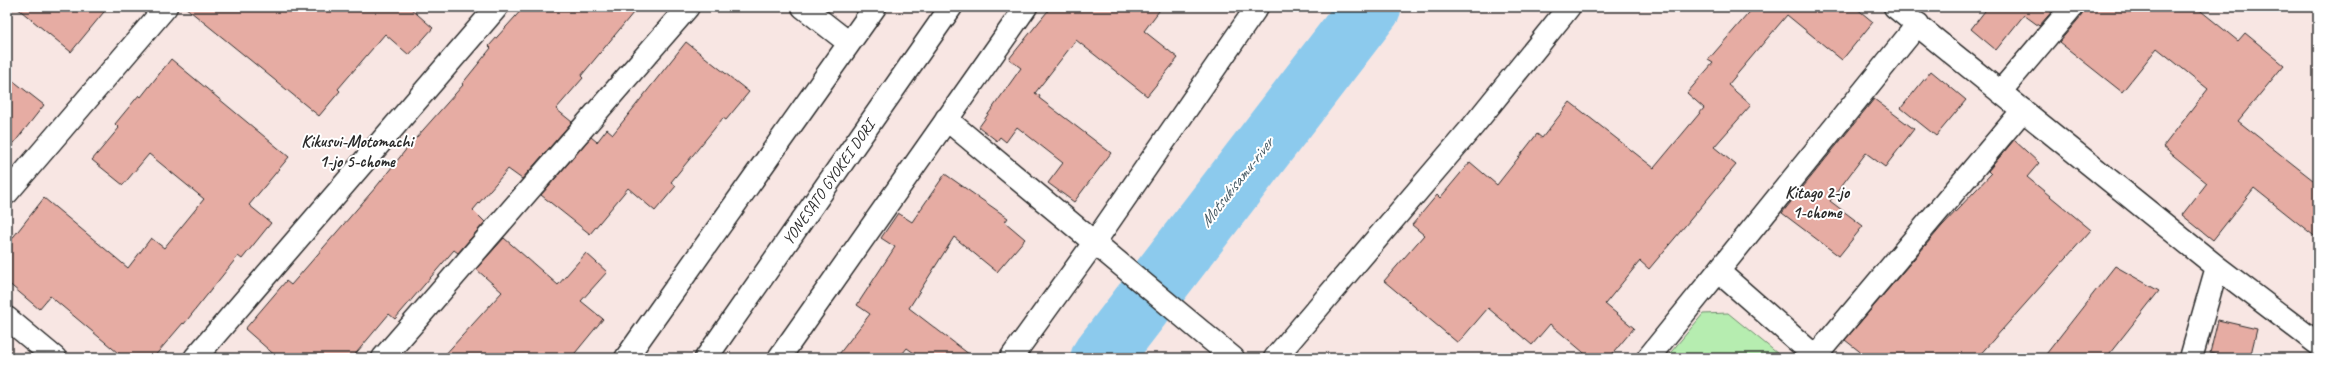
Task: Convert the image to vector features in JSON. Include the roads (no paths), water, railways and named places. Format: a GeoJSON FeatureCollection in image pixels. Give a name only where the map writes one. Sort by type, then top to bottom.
{"type":"FeatureCollection","features":[{"type":"Feature","properties":{"kind":"street"},"geometry":{"type":"LineString","coordinates":[[7,193],[166,7]]}},
{"type":"Feature","properties":{"kind":"street"},"geometry":{"type":"LineString","coordinates":[[194,358],[497,7]]}},
{"type":"Feature","properties":{"kind":"street"},"geometry":{"type":"LineString","coordinates":[[383,358],[688,7]]}},
{"type":"Feature","properties":{"kind":"street"},"geometry":{"type":"LineString","coordinates":[[803,7],[849,43]]}},
{"type":"Feature","properties":{"kind":"street"},"geometry":{"type":"LineString","coordinates":[[626,358],[875,7]]}},
{"type":"Feature","properties":{"kind":"street","name":"YONESATO GYOKEI DORI"},"geometry":{"type":"LineString","coordinates":[[706,358],[951,7]]}},
{"type":"Feature","properties":{"kind":"street"},"geometry":{"type":"LineString","coordinates":[[779,358],[1026,7]]}},
{"type":"Feature","properties":{"kind":"street"},"geometry":{"type":"LineString","coordinates":[[1011,358],[1094,243],[1257,7]]}},
{"type":"Feature","properties":{"kind":"street"},"geometry":{"type":"LineString","coordinates":[[1274,358],[1473,126],[1569,7]]}},
{"type":"Feature","properties":{"kind":"street"},"geometry":{"type":"LineString","coordinates":[[1895,7],[1918,24],[2217,267],[2318,344]]}},
{"type":"Feature","properties":{"kind":"street"},"geometry":{"type":"LineString","coordinates":[[2000,92],[2072,7]]}},
{"type":"Feature","properties":{"kind":"street"},"geometry":{"type":"LineString","coordinates":[[1648,358],[1918,24]]}},
{"type":"Feature","properties":{"kind":"street"},"geometry":{"type":"LineString","coordinates":[[1719,272],[1816,357],[2023,110]]}},
{"type":"Feature","properties":{"kind":"street"},"geometry":{"type":"LineString","coordinates":[[946,119],[1229,355]]}},
{"type":"Feature","properties":{"kind":"street"},"geometry":{"type":"LineString","coordinates":[[2191,358],[2217,267]]}},
{"type":"Feature","properties":{"kind":"street"},"geometry":{"type":"LineString","coordinates":[[7,318],[55,358]]}},
{"type":"Feature","properties":{"kind":"waterway","name":"Motsukisamu-river"},"geometry":{"type":"LineString","coordinates":[[1101,358],[1371,7]]}},
{"type":"Feature","properties":{"kind":"district","name":"Kikusui-Motomachi 1-jo 5-chome"},"geometry":{"type":"Point","coordinates":[357,151]}},
{"type":"Feature","properties":{"kind":"district","name":"Kitago 2-jo 1-chome"},"geometry":{"type":"Point","coordinates":[1817,202]}}]}
